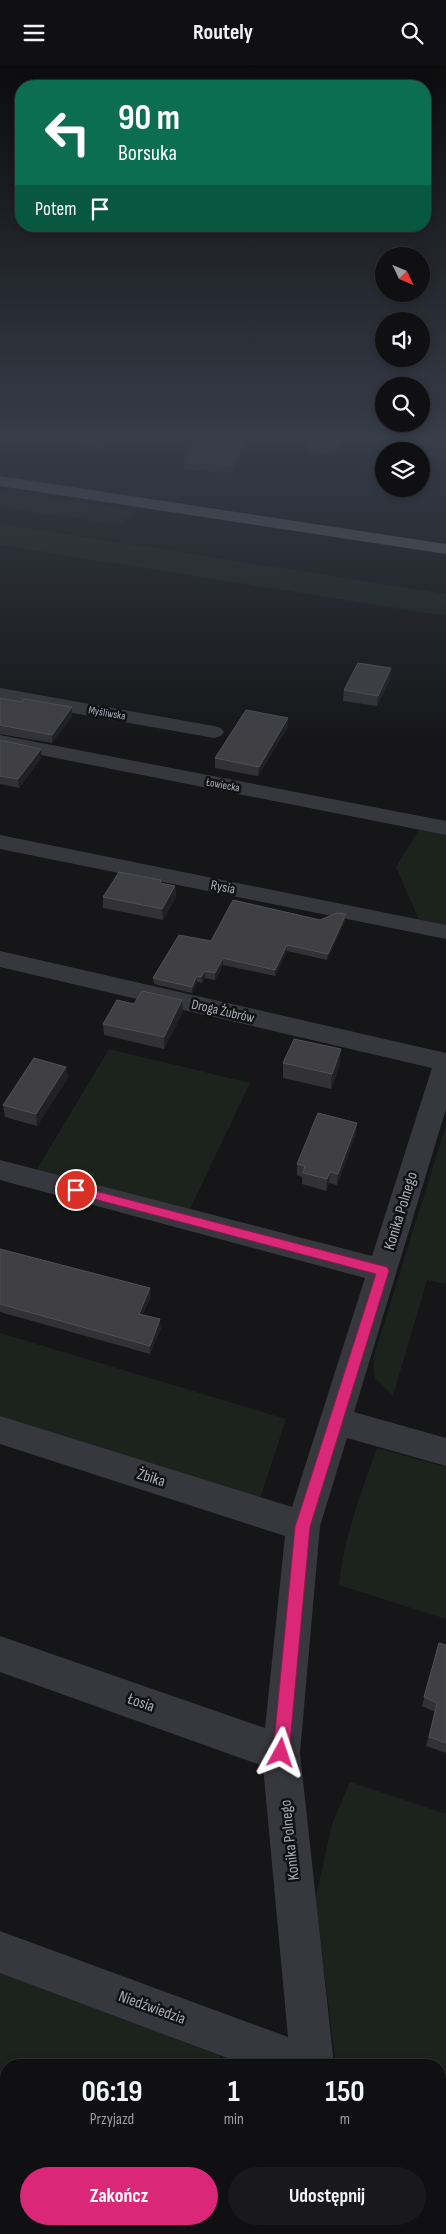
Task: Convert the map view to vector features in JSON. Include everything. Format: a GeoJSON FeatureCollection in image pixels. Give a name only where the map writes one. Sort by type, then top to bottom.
{"type":"FeatureCollection","features":[{"type":"Feature","properties":{"kind":"main road"},"geometry":{"type":"LineString","coordinates":[[381,539],[446,549]]}},
{"type":"Feature","properties":{"kind":"street","name":"Myśliwska"},"geometry":{"type":"LineString","coordinates":[[0,694],[214,732]]}},
{"type":"Feature","properties":{"kind":"street","name":"Łowiecka"},"geometry":{"type":"LineString","coordinates":[[0,741],[446,828]]}},
{"type":"Feature","properties":{"kind":"street","name":"Rysia"},"geometry":{"type":"LineString","coordinates":[[0,842],[446,932]]}},
{"type":"Feature","properties":{"kind":"street","name":"Droga Żubrów"},"geometry":{"type":"LineString","coordinates":[[0,959],[446,1062]]}},
{"type":"Feature","properties":{"kind":"street","name":"Konika Polnego"},"geometry":{"type":"LineString","coordinates":[[311,2059],[281,1753],[302,1527],[446,1066]]}},
{"type":"Feature","properties":{"kind":"street"},"geometry":{"type":"LineString","coordinates":[[0,1170],[383,1271]]}},
{"type":"Feature","properties":{"kind":"street"},"geometry":{"type":"LineString","coordinates":[[336,1421],[446,1452]]}},
{"type":"Feature","properties":{"kind":"street","name":"Żbika"},"geometry":{"type":"LineString","coordinates":[[0,1430],[302,1527]]}},
{"type":"Feature","properties":{"kind":"street","name":"Łosia"},"geometry":{"type":"LineString","coordinates":[[0,1654],[281,1753]]}},
{"type":"Feature","properties":{"kind":"street","name":"Niedźwiedzia"},"geometry":{"type":"LineString","coordinates":[[0,1952],[288,2059]]}},
{"type":"Feature","properties":{"kind":"shaded area"},"geometry":{"type":"Polygon","coordinates":[[[0,539],[97,539],[446,594],[446,616],[0,545],[0,539]]]}},
{"type":"Feature","properties":{"kind":"shaded area"},"geometry":{"type":"Polygon","coordinates":[[[420,828],[446,833],[446,927],[420,922],[396,867],[420,828]]]}},
{"type":"Feature","properties":{"kind":"shaded area"},"geometry":{"type":"Polygon","coordinates":[[[109,1049],[250,1083],[189,1211],[36,1171],[109,1049]]]}},
{"type":"Feature","properties":{"kind":"shaded area"},"geometry":{"type":"Polygon","coordinates":[[[446,1125],[446,1284],[427,1280],[393,1396],[375,1378],[373,1359],[446,1125]]]}},
{"type":"Feature","properties":{"kind":"shaded area"},"geometry":{"type":"Polygon","coordinates":[[[0,1333],[286,1419],[258,1505],[0,1422],[0,1333]]]}},
{"type":"Feature","properties":{"kind":"shaded area"},"geometry":{"type":"Polygon","coordinates":[[[377,1448],[446,1467],[446,1619],[339,1585],[349,1532],[377,1448]]]}},
{"type":"Feature","properties":{"kind":"shaded area"},"geometry":{"type":"Polygon","coordinates":[[[350,1782],[446,1814],[446,2059],[335,2059],[315,1901],[332,1824],[350,1782]]]}},
{"type":"Feature","properties":{"kind":"shaded area"},"geometry":{"type":"Polygon","coordinates":[[[0,1968],[220,2056],[221,2059],[0,2059],[0,1968]]]}},
{"type":"Feature","properties":{"kind":"building"},"geometry":{"type":"Polygon","coordinates":[[[358,663],[391,668],[378,696],[344,690],[358,663]]]}},
{"type":"Feature","properties":{"kind":"building"},"geometry":{"type":"Polygon","coordinates":[[[0,698],[22,702],[24,699],[72,707],[52,735],[0,725],[0,698]]]}},
{"type":"Feature","properties":{"kind":"building"},"geometry":{"type":"Polygon","coordinates":[[[246,710],[288,718],[259,767],[215,758],[246,710]]]}},
{"type":"Feature","properties":{"kind":"building"},"geometry":{"type":"Polygon","coordinates":[[[0,740],[41,749],[18,779],[0,776],[0,740]]]}},
{"type":"Feature","properties":{"kind":"building"},"geometry":{"type":"Polygon","coordinates":[[[119,872],[161,880],[160,883],[175,886],[162,909],[103,897],[119,872]]]}},
{"type":"Feature","properties":{"kind":"building"},"geometry":{"type":"Polygon","coordinates":[[[233,900],[320,920],[337,913],[346,914],[328,954],[287,945],[275,970],[223,958],[215,973],[205,971],[201,977],[197,976],[192,987],[153,978],[179,935],[211,941],[233,900]]]}},
{"type":"Feature","properties":{"kind":"building"},"geometry":{"type":"Polygon","coordinates":[[[142,991],[182,1000],[164,1037],[103,1024],[117,1000],[134,1004],[142,991]]]}},
{"type":"Feature","properties":{"kind":"building"},"geometry":{"type":"Polygon","coordinates":[[[294,1039],[341,1049],[332,1074],[283,1063],[294,1039]]]}},
{"type":"Feature","properties":{"kind":"building"},"geometry":{"type":"Polygon","coordinates":[[[34,1058],[66,1067],[36,1114],[3,1105],[34,1058]]]}},
{"type":"Feature","properties":{"kind":"building"},"geometry":{"type":"Polygon","coordinates":[[[318,1113],[357,1123],[338,1174],[330,1172],[327,1179],[303,1173],[305,1166],[297,1164],[318,1113]]]}},
{"type":"Feature","properties":{"kind":"building"},"geometry":{"type":"Polygon","coordinates":[[[0,1249],[150,1288],[139,1314],[160,1319],[150,1346],[0,1304],[0,1249]]]}},
{"type":"Feature","properties":{"kind":"building"},"geometry":{"type":"Polygon","coordinates":[[[439,1643],[446,1645],[446,1743],[429,1737],[437,1703],[424,1697],[439,1643]]]}},
{"type":"Feature","properties":{"kind":"route"},"geometry":{"type":"LineString","coordinates":[[76,1190],[383,1271],[302,1527],[281,1753]]}}]}
